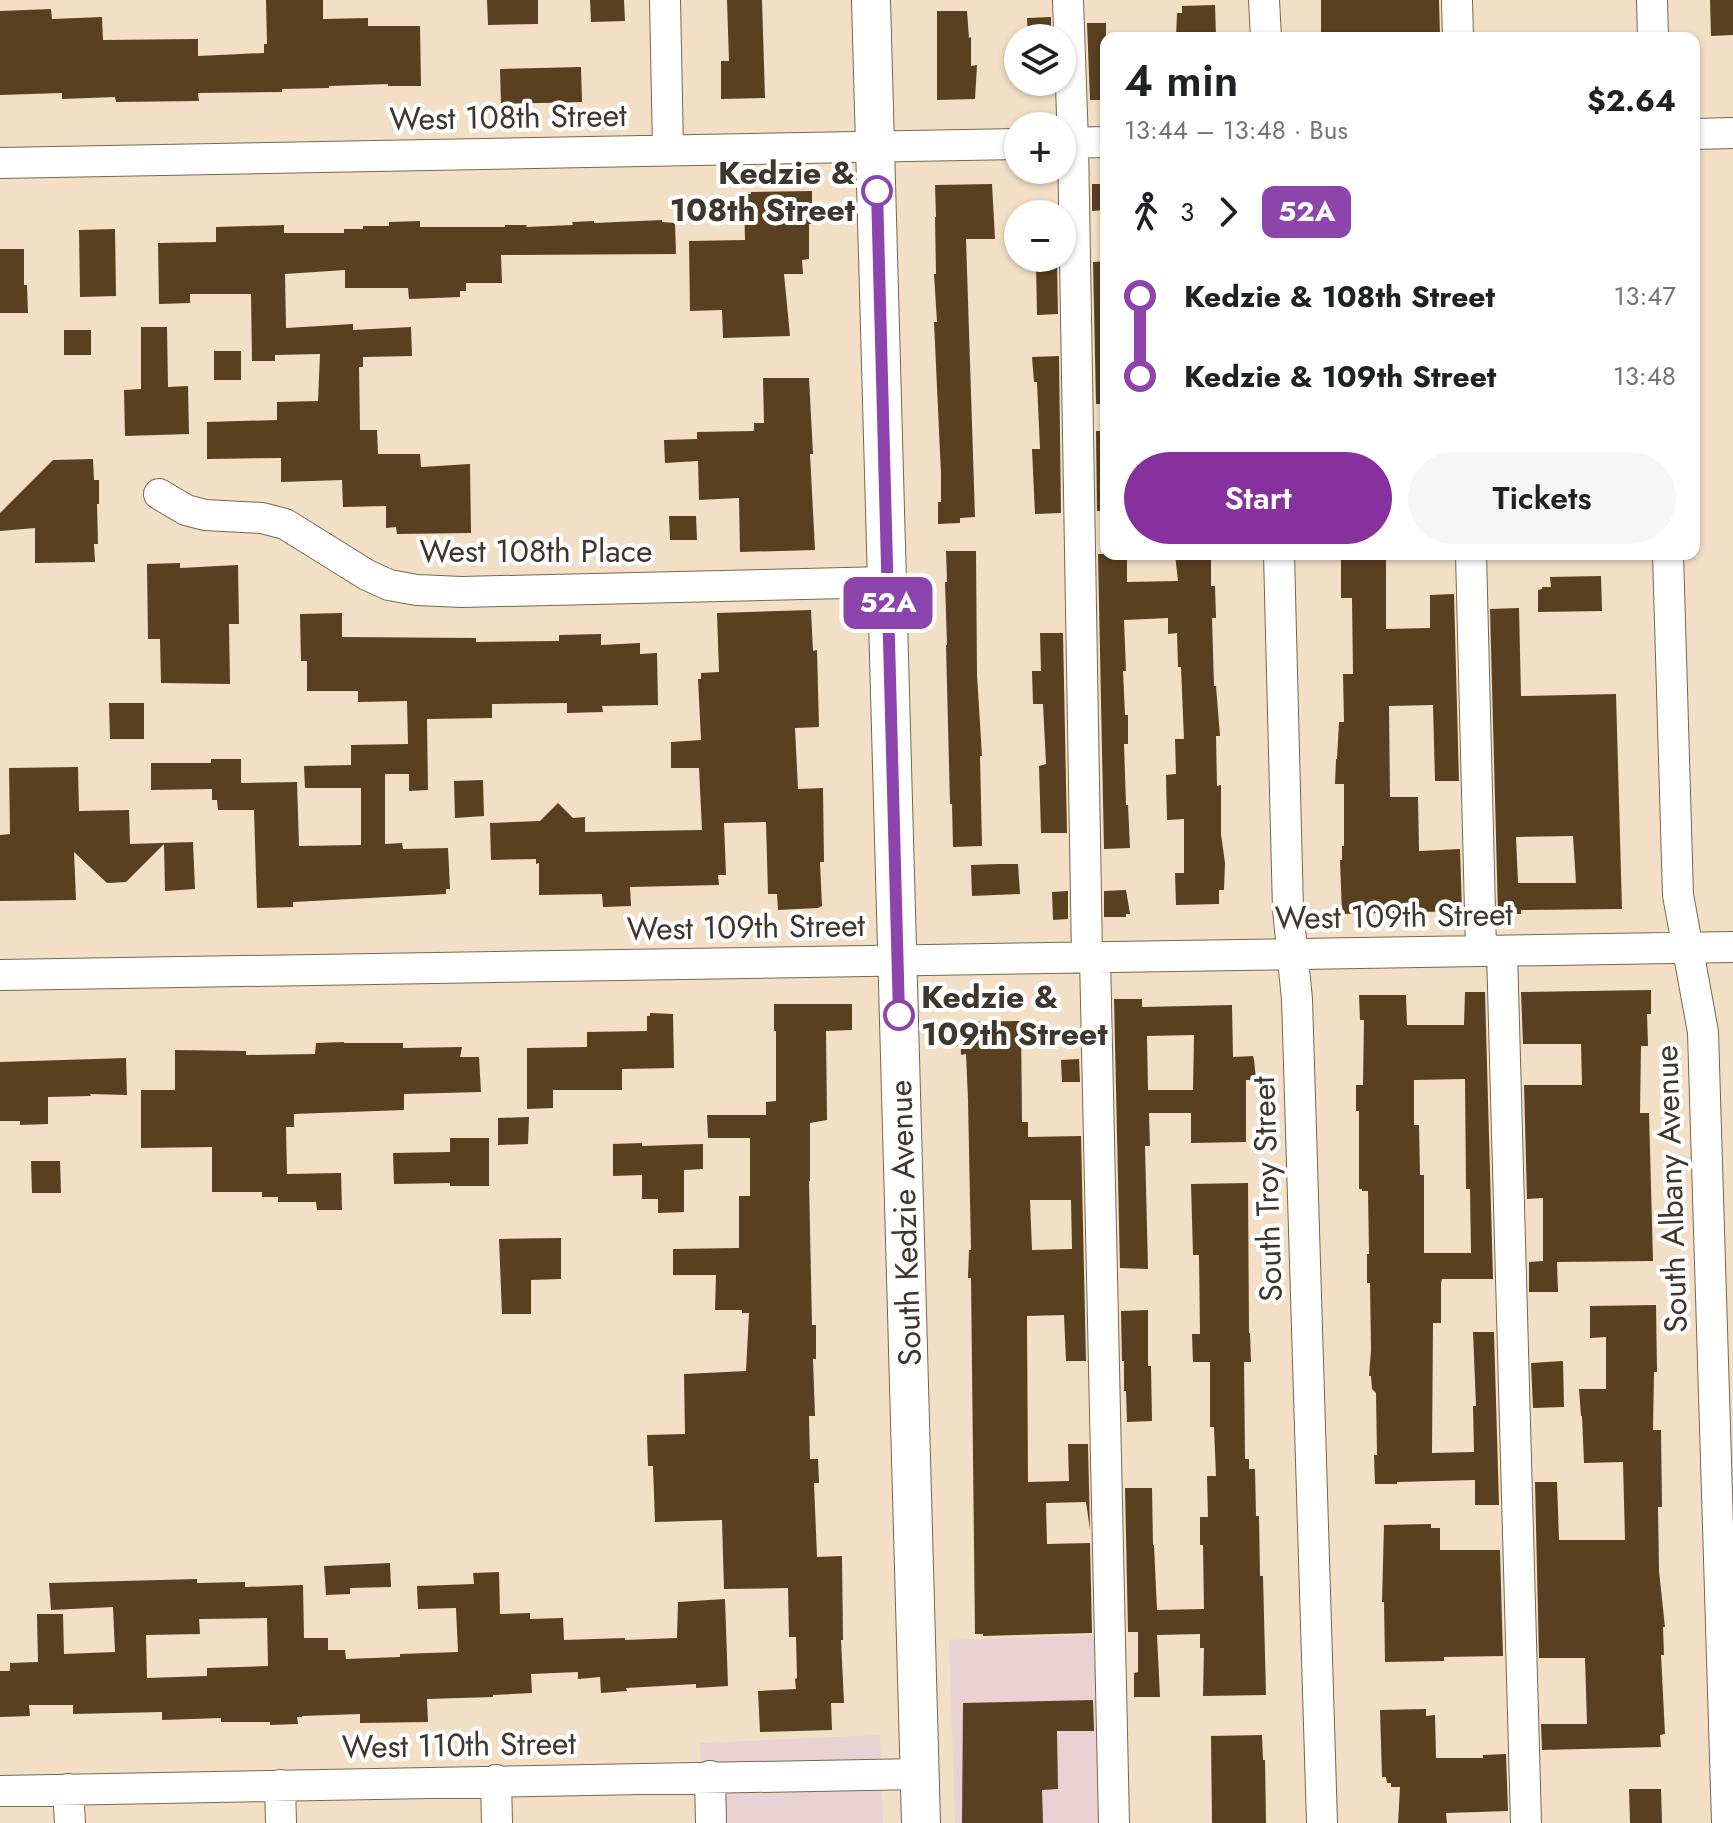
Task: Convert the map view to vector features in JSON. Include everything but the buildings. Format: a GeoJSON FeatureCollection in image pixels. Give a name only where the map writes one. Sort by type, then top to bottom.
{"type":"FeatureCollection","features":[{"type":"Feature","properties":{"kind":"main road","name":"South Kedzie Avenue"},"geometry":{"type":"LineString","coordinates":[[871,0],[921,1823]]}},
{"type":"Feature","properties":{"kind":"street"},"geometry":{"type":"LineString","coordinates":[[665,0],[668,149]]}},
{"type":"Feature","properties":{"kind":"street"},"geometry":{"type":"LineString","coordinates":[[1067,112],[1068,0]]}},
{"type":"Feature","properties":{"kind":"street"},"geometry":{"type":"LineString","coordinates":[[1264,0],[1266,32]]}},
{"type":"Feature","properties":{"kind":"street"},"geometry":{"type":"LineString","coordinates":[[1457,0],[1458,32]]}},
{"type":"Feature","properties":{"kind":"street"},"geometry":{"type":"LineString","coordinates":[[1652,0],[1653,32]]}},
{"type":"Feature","properties":{"kind":"street"},"geometry":{"type":"LineString","coordinates":[[1700,134],[1733,133]]}},
{"type":"Feature","properties":{"kind":"street"},"geometry":{"type":"LineString","coordinates":[[1076,143],[1100,142]]}},
{"type":"Feature","properties":{"kind":"street","name":"West 108th Street"},"geometry":{"type":"LineString","coordinates":[[0,163],[1004,144]]}},
{"type":"Feature","properties":{"kind":"street"},"geometry":{"type":"LineString","coordinates":[[1068,184],[1114,1823]]}},
{"type":"Feature","properties":{"kind":"street","name":"West 108th Place"},"geometry":{"type":"LineString","coordinates":[[159,494],[186,510],[205,515],[262,518],[285,524],[367,575],[389,585],[417,590],[462,592],[887,582]]}},
{"type":"Feature","properties":{"kind":"street","name":"South Troy Street"},"geometry":{"type":"LineString","coordinates":[[1279,560],[1288,910],[1297,1015],[1322,1823]]}},
{"type":"Feature","properties":{"kind":"street"},"geometry":{"type":"LineString","coordinates":[[1471,560],[1492,951],[1526,1823]]}},
{"type":"Feature","properties":{"kind":"street","name":"South Albany Avenue"},"geometry":{"type":"LineString","coordinates":[[1668,560],[1678,895],[1703,1032],[1727,1823]]}},
{"type":"Feature","properties":{"kind":"street","name":"West 109th Street"},"geometry":{"type":"LineString","coordinates":[[0,975],[1733,947]]}},
{"type":"Feature","properties":{"kind":"street","name":"West 110th Street"},"geometry":{"type":"LineString","coordinates":[[0,1791],[919,1774]]}},
{"type":"Feature","properties":{"kind":"street"},"geometry":{"type":"LineString","coordinates":[[710,1776],[711,1823]]}},
{"type":"Feature","properties":{"kind":"street"},"geometry":{"type":"LineString","coordinates":[[496,1780],[497,1823]]}},
{"type":"Feature","properties":{"kind":"street"},"geometry":{"type":"LineString","coordinates":[[280,1785],[281,1823]]}},
{"type":"Feature","properties":{"kind":"street"},"geometry":{"type":"LineString","coordinates":[[68,1789],[70,1823]]}},
{"type":"Feature","properties":{"kind":"shaded area"},"geometry":{"type":"Polygon","coordinates":[[[1114,1634],[1118,1823],[955,1823],[949,1640],[1114,1634]]]}},
{"type":"Feature","properties":{"kind":"shaded area"},"geometry":{"type":"Polygon","coordinates":[[[880,1735],[883,1823],[702,1823],[700,1743],[880,1735]]]}},
{"type":"Feature","properties":{"kind":"bus line","name":"52A"},"geometry":{"type":"LineString","coordinates":[[877,191],[899,1015]]}},
{"type":"Feature","properties":{"kind":"place","name":"Kedzie & 108th Street"},"geometry":{"type":"Point","coordinates":[877,191]}},
{"type":"Feature","properties":{"kind":"place","name":"Kedzie & 109th Street"},"geometry":{"type":"Point","coordinates":[899,1015]}}]}
